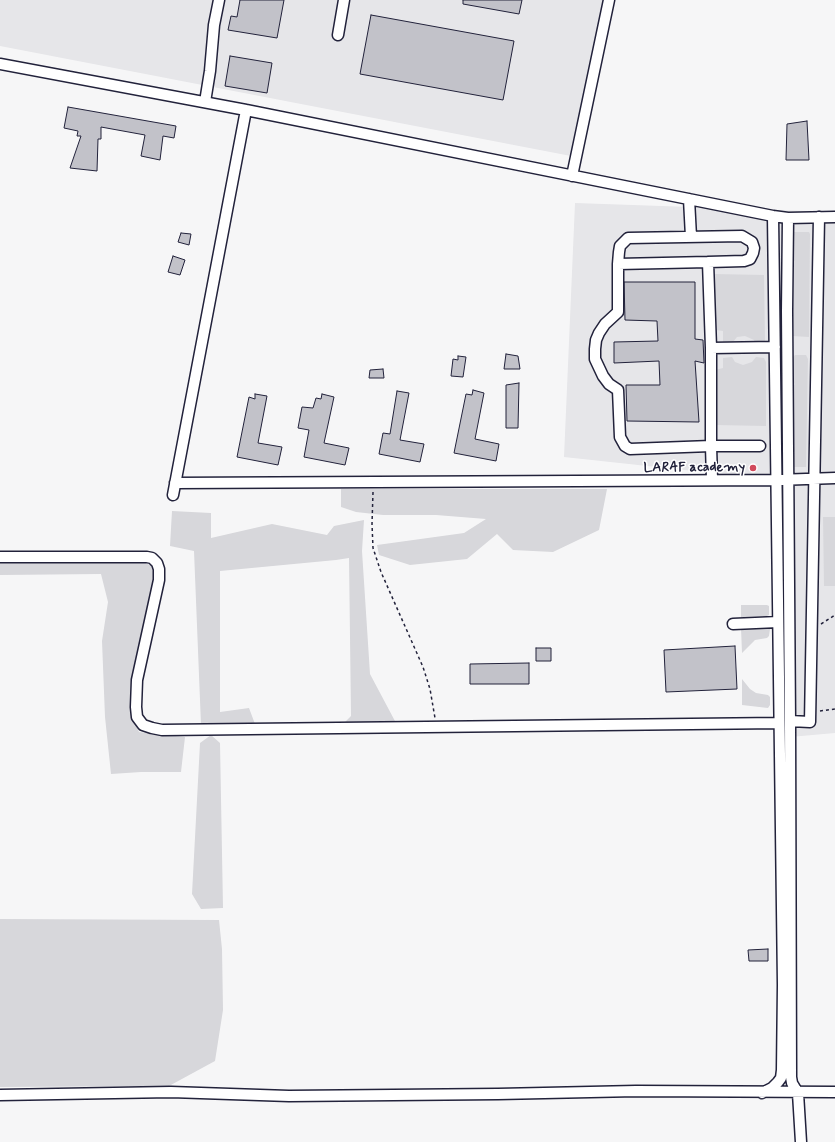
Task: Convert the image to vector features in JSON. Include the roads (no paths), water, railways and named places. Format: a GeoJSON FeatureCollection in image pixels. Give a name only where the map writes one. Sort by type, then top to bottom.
{"type":"FeatureCollection","features":[{"type":"Feature","properties":{"kind":"street"},"geometry":{"type":"LineString","coordinates":[[205,102],[210,71],[213,33],[219,0]]}},
{"type":"Feature","properties":{"kind":"street"},"geometry":{"type":"LineString","coordinates":[[338,34],[344,0]]}},
{"type":"Feature","properties":{"kind":"street"},"geometry":{"type":"LineString","coordinates":[[572,176],[609,0]]}},
{"type":"Feature","properties":{"kind":"street"},"geometry":{"type":"LineString","coordinates":[[0,64],[246,110],[773,216],[788,218],[835,217]]}},
{"type":"Feature","properties":{"kind":"street"},"geometry":{"type":"LineString","coordinates":[[173,495],[246,110]]}},
{"type":"Feature","properties":{"kind":"street"},"geometry":{"type":"LineString","coordinates":[[689,199],[691,237]]}},
{"type":"Feature","properties":{"kind":"street"},"geometry":{"type":"LineString","coordinates":[[762,1093],[772,1088],[778,1082],[781,1078],[782,1070],[783,985],[773,216]]}},
{"type":"Feature","properties":{"kind":"street"},"geometry":{"type":"LineString","coordinates":[[790,722],[810,722],[818,217]]}},
{"type":"Feature","properties":{"kind":"street"},"geometry":{"type":"LineString","coordinates":[[788,218],[787,311],[791,1077],[792,1083],[798,1093],[801,1142]]}},
{"type":"Feature","properties":{"kind":"street"},"geometry":{"type":"LineString","coordinates":[[618,264],[744,261],[750,259],[754,253],[752,242],[742,236],[628,238],[620,246],[618,264],[618,312],[605,324],[599,333],[594,349],[595,358],[603,376],[609,384],[618,390],[620,437],[625,446],[630,449],[760,446]]}},
{"type":"Feature","properties":{"kind":"street"},"geometry":{"type":"LineString","coordinates":[[708,262],[712,348],[712,479]]}},
{"type":"Feature","properties":{"kind":"street"},"geometry":{"type":"LineString","coordinates":[[712,348],[775,347]]}},
{"type":"Feature","properties":{"kind":"street"},"geometry":{"type":"LineString","coordinates":[[175,483],[712,479],[777,480],[835,478]]}},
{"type":"Feature","properties":{"kind":"street"},"geometry":{"type":"LineString","coordinates":[[0,557],[147,556],[157,562],[159,569],[159,580],[137,680],[136,700],[137,717],[143,725],[152,728],[162,730],[779,723]]}},
{"type":"Feature","properties":{"kind":"street"},"geometry":{"type":"LineString","coordinates":[[733,624],[778,622]]}},
{"type":"Feature","properties":{"kind":"street"},"geometry":{"type":"LineString","coordinates":[[0,1094],[171,1092],[289,1096],[636,1091],[762,1093],[835,1092]]}},
{"type":"Feature","properties":{"kind":"place","name":"LARAF academy"},"geometry":{"type":"Point","coordinates":[753,468]}}]}
